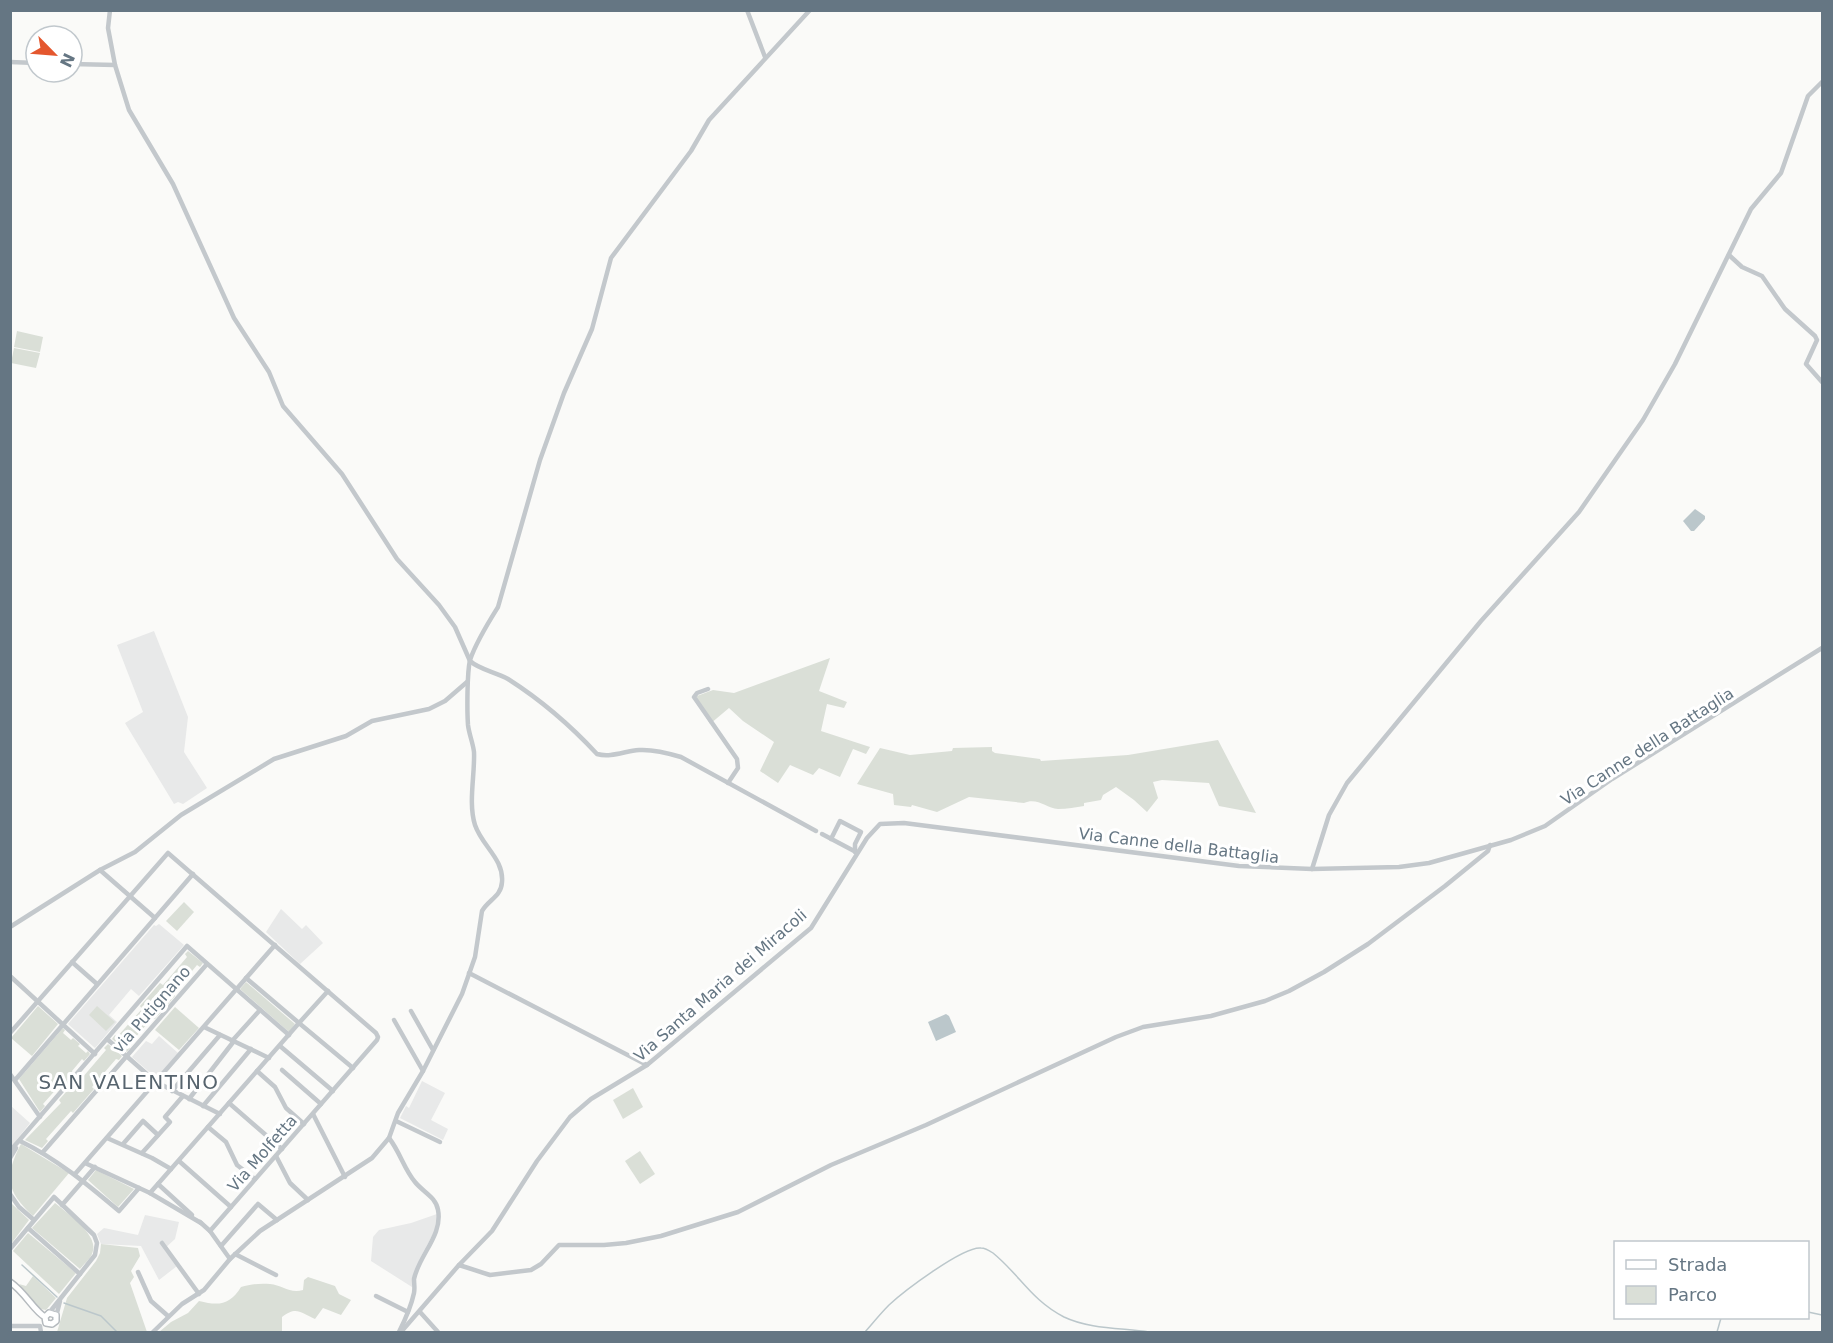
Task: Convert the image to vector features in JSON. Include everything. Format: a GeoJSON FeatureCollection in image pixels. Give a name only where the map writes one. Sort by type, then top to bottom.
{"type":"FeatureCollection","features":[{"type":"Feature","properties":{"kind":"main road"},"geometry":{"type":"LineString","coordinates":[[10,1282],[22,1291],[41,1315],[52,1313],[53,1321],[50,1332]]}},
{"type":"Feature","properties":{"kind":"main road"},"geometry":{"type":"LineString","coordinates":[[47,1315],[53,1321]]}},
{"type":"Feature","properties":{"kind":"street"},"geometry":{"type":"LineString","coordinates":[[110,10],[108,28],[115,65],[129,110],[173,184],[226,303],[269,372],[283,406],[342,474],[397,559],[439,605],[455,627],[470,661],[507,679],[532,696],[572,727],[597,754],[619,754],[637,750],[667,753],[694,763],[816,831]]}},
{"type":"Feature","properties":{"kind":"street"},"geometry":{"type":"LineString","coordinates":[[747,10],[765,57]]}},
{"type":"Feature","properties":{"kind":"street"},"geometry":{"type":"LineString","coordinates":[[153,1332],[182,1304],[199,1294],[230,1259],[260,1231],[372,1158],[389,1138],[398,1113],[423,1071],[462,994],[477,946],[482,911],[498,896],[503,876],[501,867],[478,833],[474,818],[474,751],[468,723],[470,661],[498,607],[540,460],[564,393],[592,328],[611,258],[691,151],[709,120],[810,10]]}},
{"type":"Feature","properties":{"kind":"street"},"geometry":{"type":"LineString","coordinates":[[84,64],[115,65]]}},
{"type":"Feature","properties":{"kind":"street"},"geometry":{"type":"LineString","coordinates":[[1312,869],[1329,815],[1347,783],[1480,621],[1579,512],[1643,420],[1676,364],[1751,209],[1781,173],[1808,96],[1822,82]]}},
{"type":"Feature","properties":{"kind":"street"},"geometry":{"type":"LineString","coordinates":[[1729,255],[1742,267],[1762,276],[1785,309],[1815,336],[1816,345],[1806,364],[1822,382]]}},
{"type":"Feature","properties":{"kind":"street","name":"Via Canne della Battaglia"},"geometry":{"type":"LineString","coordinates":[[873,829],[880,824],[904,823],[1230,865],[1312,869],[1415,865],[1510,840],[1545,826],[1612,779],[1822,648]]}},
{"type":"Feature","properties":{"kind":"street"},"geometry":{"type":"LineString","coordinates":[[10,927],[100,870],[135,852],[181,815],[274,759],[346,736],[372,721],[429,709],[445,701],[469,679]]}},
{"type":"Feature","properties":{"kind":"street"},"geometry":{"type":"LineString","coordinates":[[708,689],[697,693],[694,697],[737,759],[738,768],[728,783]]}},
{"type":"Feature","properties":{"kind":"street"},"geometry":{"type":"LineString","coordinates":[[831,838],[840,821],[861,832],[855,844],[857,853]]}},
{"type":"Feature","properties":{"kind":"street","name":"Via Santa Maria dei Miracoli"},"geometry":{"type":"LineString","coordinates":[[400,1332],[492,1231],[537,1161],[570,1117],[591,1100],[647,1065],[810,928],[873,829]]}},
{"type":"Feature","properties":{"kind":"street"},"geometry":{"type":"LineString","coordinates":[[822,834],[857,853]]}},
{"type":"Feature","properties":{"kind":"street"},"geometry":{"type":"LineString","coordinates":[[459,1265],[490,1275],[523,1271],[537,1268],[559,1245],[626,1243],[661,1236],[738,1212],[831,1164],[926,1125],[1116,1037],[1143,1027],[1211,1016],[1275,997],[1317,976],[1375,939],[1488,851],[1490,845]]}},
{"type":"Feature","properties":{"kind":"street"},"geometry":{"type":"LineString","coordinates":[[10,1033],[165,855],[169,854],[328,991],[150,1193]]}},
{"type":"Feature","properties":{"kind":"street"},"geometry":{"type":"LineString","coordinates":[[100,870],[155,918]]}},
{"type":"Feature","properties":{"kind":"street"},"geometry":{"type":"LineString","coordinates":[[16,1079],[193,874]]}},
{"type":"Feature","properties":{"kind":"street"},"geometry":{"type":"LineString","coordinates":[[75,1174],[274,945]]}},
{"type":"Feature","properties":{"kind":"street"},"geometry":{"type":"LineString","coordinates":[[10,1151],[187,946],[289,1035]]}},
{"type":"Feature","properties":{"kind":"street"},"geometry":{"type":"LineString","coordinates":[[72,962],[98,984]]}},
{"type":"Feature","properties":{"kind":"street","name":"via Putignano"},"geometry":{"type":"LineString","coordinates":[[43,1152],[207,963]]}},
{"type":"Feature","properties":{"kind":"street"},"geometry":{"type":"LineString","coordinates":[[469,973],[647,1065]]}},
{"type":"Feature","properties":{"kind":"street"},"geometry":{"type":"LineString","coordinates":[[10,976],[95,1053]]}},
{"type":"Feature","properties":{"kind":"street"},"geometry":{"type":"LineString","coordinates":[[246,978],[352,1068]]}},
{"type":"Feature","properties":{"kind":"street","name":"Via Molfetta"},"geometry":{"type":"LineString","coordinates":[[210,1231],[378,1039],[378,1035],[328,991]]}},
{"type":"Feature","properties":{"kind":"street"},"geometry":{"type":"LineString","coordinates":[[142,1153],[170,1122],[165,1117],[186,1097],[260,1010]]}},
{"type":"Feature","properties":{"kind":"street"},"geometry":{"type":"LineString","coordinates":[[411,1011],[433,1050]]}},
{"type":"Feature","properties":{"kind":"street"},"geometry":{"type":"LineString","coordinates":[[394,1020],[423,1071]]}},
{"type":"Feature","properties":{"kind":"street"},"geometry":{"type":"LineString","coordinates":[[204,1027],[269,1058]]}},
{"type":"Feature","properties":{"kind":"street"},"geometry":{"type":"LineString","coordinates":[[172,1091],[220,1035]]}},
{"type":"Feature","properties":{"kind":"street"},"geometry":{"type":"LineString","coordinates":[[107,1039],[156,1083],[220,1114]]}},
{"type":"Feature","properties":{"kind":"street"},"geometry":{"type":"LineString","coordinates":[[280,1046],[333,1091]]}},
{"type":"Feature","properties":{"kind":"street"},"geometry":{"type":"LineString","coordinates":[[203,1106],[251,1049]]}},
{"type":"Feature","properties":{"kind":"street"},"geometry":{"type":"LineString","coordinates":[[282,1070],[321,1104]]}},
{"type":"Feature","properties":{"kind":"street"},"geometry":{"type":"LineString","coordinates":[[257,1071],[275,1087],[286,1108],[304,1124]]}},
{"type":"Feature","properties":{"kind":"street"},"geometry":{"type":"LineString","coordinates":[[10,1074],[16,1079],[40,1117]]}},
{"type":"Feature","properties":{"kind":"street"},"geometry":{"type":"LineString","coordinates":[[229,1103],[282,1149]]}},
{"type":"Feature","properties":{"kind":"street"},"geometry":{"type":"LineString","coordinates":[[313,1114],[345,1177]]}},
{"type":"Feature","properties":{"kind":"street"},"geometry":{"type":"LineString","coordinates":[[123,1144],[143,1121],[158,1135]]}},
{"type":"Feature","properties":{"kind":"street"},"geometry":{"type":"LineString","coordinates":[[396,1121],[440,1142]]}},
{"type":"Feature","properties":{"kind":"street"},"geometry":{"type":"LineString","coordinates":[[208,1127],[226,1142],[237,1165],[255,1179]]}},
{"type":"Feature","properties":{"kind":"street"},"geometry":{"type":"LineString","coordinates":[[107,1138],[171,1169]]}},
{"type":"Feature","properties":{"kind":"street"},"geometry":{"type":"LineString","coordinates":[[389,1138],[399,1151],[416,1183],[436,1203],[439,1212],[439,1225],[414,1279],[414,1291],[400,1332]]}},
{"type":"Feature","properties":{"kind":"street"},"geometry":{"type":"LineString","coordinates":[[20,1141],[43,1152],[75,1174],[119,1211],[139,1188]]}},
{"type":"Feature","properties":{"kind":"street"},"geometry":{"type":"LineString","coordinates":[[10,1158],[20,1141]]}},
{"type":"Feature","properties":{"kind":"street"},"geometry":{"type":"LineString","coordinates":[[276,1156],[290,1184],[308,1200]]}},
{"type":"Feature","properties":{"kind":"street"},"geometry":{"type":"LineString","coordinates":[[179,1161],[231,1207]]}},
{"type":"Feature","properties":{"kind":"street"},"geometry":{"type":"LineString","coordinates":[[85,1163],[150,1193],[201,1223]]}},
{"type":"Feature","properties":{"kind":"street"},"geometry":{"type":"LineString","coordinates":[[62,1205],[95,1167]]}},
{"type":"Feature","properties":{"kind":"street"},"geometry":{"type":"LineString","coordinates":[[158,1184],[210,1231],[230,1259]]}},
{"type":"Feature","properties":{"kind":"street"},"geometry":{"type":"LineString","coordinates":[[10,1194],[19,1207],[34,1220]]}},
{"type":"Feature","properties":{"kind":"street"},"geometry":{"type":"LineString","coordinates":[[10,1249],[54,1197],[91,1230],[96,1240],[95,1255],[47,1315]]}},
{"type":"Feature","properties":{"kind":"street"},"geometry":{"type":"LineString","coordinates":[[221,1245],[258,1204],[277,1220]]}},
{"type":"Feature","properties":{"kind":"street"},"geometry":{"type":"LineString","coordinates":[[28,1228],[80,1274]]}},
{"type":"Feature","properties":{"kind":"street"},"geometry":{"type":"LineString","coordinates":[[162,1243],[199,1294]]}},
{"type":"Feature","properties":{"kind":"street"},"geometry":{"type":"LineString","coordinates":[[235,1254],[276,1275]]}},
{"type":"Feature","properties":{"kind":"street"},"geometry":{"type":"LineString","coordinates":[[138,1272],[151,1301],[168,1316]]}},
{"type":"Feature","properties":{"kind":"street"},"geometry":{"type":"LineString","coordinates":[[376,1296],[408,1312]]}},
{"type":"Feature","properties":{"kind":"street"},"geometry":{"type":"LineString","coordinates":[[53,1321],[61,1298]]}},
{"type":"Feature","properties":{"kind":"street"},"geometry":{"type":"LineString","coordinates":[[420,1312],[438,1332]]}},
{"type":"Feature","properties":{"kind":"street"},"geometry":{"type":"LineString","coordinates":[[10,1326],[40,1326],[41,1332]]}},
{"type":"Feature","properties":{"kind":"shaded area"},"geometry":{"type":"Polygon","coordinates":[[[1695,509],[1705,516],[1705,519],[1694,531],[1691,531],[1683,521],[1695,509]]]}},
{"type":"Feature","properties":{"kind":"shaded area"},"geometry":{"type":"Polygon","coordinates":[[[154,631],[188,717],[184,752],[207,788],[183,804],[178,802],[174,804],[125,723],[143,712],[117,645],[154,631]]]}},
{"type":"Feature","properties":{"kind":"shaded area"},"geometry":{"type":"Polygon","coordinates":[[[281,909],[302,929],[306,925],[323,943],[300,964],[266,932],[281,909]]]}},
{"type":"Feature","properties":{"kind":"shaded area"},"geometry":{"type":"Polygon","coordinates":[[[159,924],[184,945],[139,996],[131,989],[109,1015],[117,1022],[95,1048],[68,1024],[154,925],[159,924]]]}},
{"type":"Feature","properties":{"kind":"shaded area"},"geometry":{"type":"Polygon","coordinates":[[[946,1014],[956,1032],[936,1041],[928,1022],[946,1014]]]}},
{"type":"Feature","properties":{"kind":"shaded area"},"geometry":{"type":"Polygon","coordinates":[[[159,1036],[178,1053],[156,1078],[132,1057],[146,1041],[152,1044],[159,1036]]]}},
{"type":"Feature","properties":{"kind":"shaded area"},"geometry":{"type":"Polygon","coordinates":[[[422,1081],[445,1093],[431,1120],[448,1129],[443,1140],[400,1118],[406,1106],[409,1108],[422,1081]]]}},
{"type":"Feature","properties":{"kind":"shaded area"},"geometry":{"type":"Polygon","coordinates":[[[11,1106],[30,1123],[11,1147],[11,1106]]]}},
{"type":"Feature","properties":{"kind":"shaded area"},"geometry":{"type":"Polygon","coordinates":[[[437,1214],[438,1225],[420,1258],[412,1287],[371,1261],[373,1237],[379,1230],[437,1214]]]}},
{"type":"Feature","properties":{"kind":"shaded area"},"geometry":{"type":"Polygon","coordinates":[[[145,1215],[179,1222],[175,1239],[164,1249],[177,1266],[159,1280],[141,1246],[101,1244],[97,1234],[104,1228],[138,1235],[145,1215]]]}},
{"type":"Feature","properties":{"kind":"green space"},"geometry":{"type":"Polygon","coordinates":[[[17,331],[43,337],[40,352],[14,347],[17,331]]]}},
{"type":"Feature","properties":{"kind":"green space"},"geometry":{"type":"Polygon","coordinates":[[[14,348],[40,353],[36,368],[11,363],[14,348]]]}},
{"type":"Feature","properties":{"kind":"green space"},"geometry":{"type":"Polygon","coordinates":[[[830,658],[819,691],[847,702],[844,708],[827,704],[821,731],[870,747],[866,754],[853,749],[840,777],[819,768],[813,775],[790,765],[778,783],[760,771],[774,742],[743,721],[729,708],[710,724],[696,700],[697,696],[713,690],[734,693],[830,658]]]}},
{"type":"Feature","properties":{"kind":"green space"},"geometry":{"type":"Polygon","coordinates":[[[1218,740],[1256,813],[1219,806],[1209,783],[1162,780],[1153,782],[1158,798],[1147,812],[1116,787],[1103,795],[1101,800],[1071,808],[1058,809],[1033,801],[1024,803],[969,797],[937,812],[912,805],[911,807],[894,805],[893,794],[857,784],[880,748],[910,755],[952,751],[953,748],[992,747],[995,753],[1041,761],[1128,755],[1218,740]]]}},
{"type":"Feature","properties":{"kind":"green space"},"geometry":{"type":"Polygon","coordinates":[[[184,902],[194,912],[177,931],[166,921],[184,902]]]}},
{"type":"Feature","properties":{"kind":"green space"},"geometry":{"type":"Polygon","coordinates":[[[188,951],[203,963],[200,967],[197,965],[173,994],[175,996],[128,1046],[130,1048],[127,1052],[112,1039],[115,1035],[117,1037],[142,1009],[140,1006],[160,983],[163,985],[187,957],[185,954],[188,951]]]}},
{"type":"Feature","properties":{"kind":"green space"},"geometry":{"type":"Polygon","coordinates":[[[246,982],[295,1024],[289,1032],[240,989],[246,982]]]}},
{"type":"Feature","properties":{"kind":"green space"},"geometry":{"type":"Polygon","coordinates":[[[38,1006],[58,1024],[32,1056],[11,1038],[38,1006]]]}},
{"type":"Feature","properties":{"kind":"green space"},"geometry":{"type":"Polygon","coordinates":[[[97,1006],[115,1022],[106,1031],[89,1015],[97,1006]]]}},
{"type":"Feature","properties":{"kind":"green space"},"geometry":{"type":"Polygon","coordinates":[[[175,1007],[199,1028],[179,1050],[155,1030],[175,1007]]]}},
{"type":"Feature","properties":{"kind":"green space"},"geometry":{"type":"Polygon","coordinates":[[[63,1028],[65,1030],[63,1033],[71,1040],[73,1038],[80,1044],[78,1046],[90,1054],[84,1061],[82,1059],[62,1087],[59,1086],[43,1104],[45,1106],[40,1112],[19,1079],[63,1028]]]}},
{"type":"Feature","properties":{"kind":"green space"},"geometry":{"type":"Polygon","coordinates":[[[108,1044],[122,1056],[119,1060],[116,1059],[92,1087],[94,1089],[46,1139],[48,1141],[42,1148],[25,1140],[61,1103],[59,1100],[79,1077],[82,1078],[106,1050],[104,1048],[108,1044]]]}},
{"type":"Feature","properties":{"kind":"green space"},"geometry":{"type":"Polygon","coordinates":[[[633,1088],[643,1107],[623,1119],[613,1100],[633,1088]]]}},
{"type":"Feature","properties":{"kind":"green space"},"geometry":{"type":"Polygon","coordinates":[[[21,1144],[69,1173],[33,1216],[17,1199],[10,1183],[12,1165],[21,1144]]]}},
{"type":"Feature","properties":{"kind":"green space"},"geometry":{"type":"Polygon","coordinates":[[[640,1151],[655,1174],[640,1184],[625,1161],[640,1151]]]}},
{"type":"Feature","properties":{"kind":"green space"},"geometry":{"type":"Polygon","coordinates":[[[96,1170],[134,1189],[118,1207],[88,1180],[96,1170]]]}},
{"type":"Feature","properties":{"kind":"green space"},"geometry":{"type":"Polygon","coordinates":[[[10,1203],[29,1220],[11,1244],[10,1203]]]}},
{"type":"Feature","properties":{"kind":"green space"},"geometry":{"type":"Polygon","coordinates":[[[55,1203],[81,1226],[92,1240],[92,1254],[80,1269],[32,1228],[55,1203]]]}},
{"type":"Feature","properties":{"kind":"green space"},"geometry":{"type":"Polygon","coordinates":[[[28,1233],[76,1273],[59,1294],[13,1251],[28,1233]]]}},
{"type":"Feature","properties":{"kind":"green space"},"geometry":{"type":"Polygon","coordinates":[[[101,1244],[138,1248],[140,1256],[131,1271],[134,1277],[130,1283],[147,1332],[57,1332],[67,1298],[96,1261],[101,1244]]]}},
{"type":"Feature","properties":{"kind":"green space"},"geometry":{"type":"Polygon","coordinates":[[[33,1276],[56,1298],[46,1310],[40,1309],[19,1284],[26,1286],[33,1276]]]}},
{"type":"Feature","properties":{"kind":"green space"},"geometry":{"type":"Polygon","coordinates":[[[308,1277],[335,1286],[339,1294],[351,1300],[341,1315],[323,1308],[315,1319],[298,1311],[291,1312],[282,1317],[282,1332],[159,1332],[188,1313],[199,1301],[223,1303],[233,1297],[241,1287],[255,1284],[274,1285],[294,1291],[303,1290],[304,1280],[308,1277]]]}},
{"type":"Feature","properties":{"kind":"waterway"},"geometry":{"type":"LineString","coordinates":[[865,1332],[889,1305],[920,1281],[961,1254],[981,1248],[993,1253],[1034,1295],[1064,1317],[1095,1326],[1149,1332]]}},
{"type":"Feature","properties":{"kind":"waterway"},"geometry":{"type":"LineString","coordinates":[[22,1265],[57,1297]]}},
{"type":"Feature","properties":{"kind":"waterway"},"geometry":{"type":"LineString","coordinates":[[64,1303],[101,1316],[117,1332]]}},
{"type":"Feature","properties":{"kind":"waterway"},"geometry":{"type":"LineString","coordinates":[[1809,1312],[1822,1315]]}},
{"type":"Feature","properties":{"kind":"waterway"},"geometry":{"type":"LineString","coordinates":[[1717,1332],[1721,1319]]}},
{"type":"Feature","properties":{"kind":"district","name":"SAN VALENTINO"},"geometry":{"type":"Point","coordinates":[129,1082]}}]}
